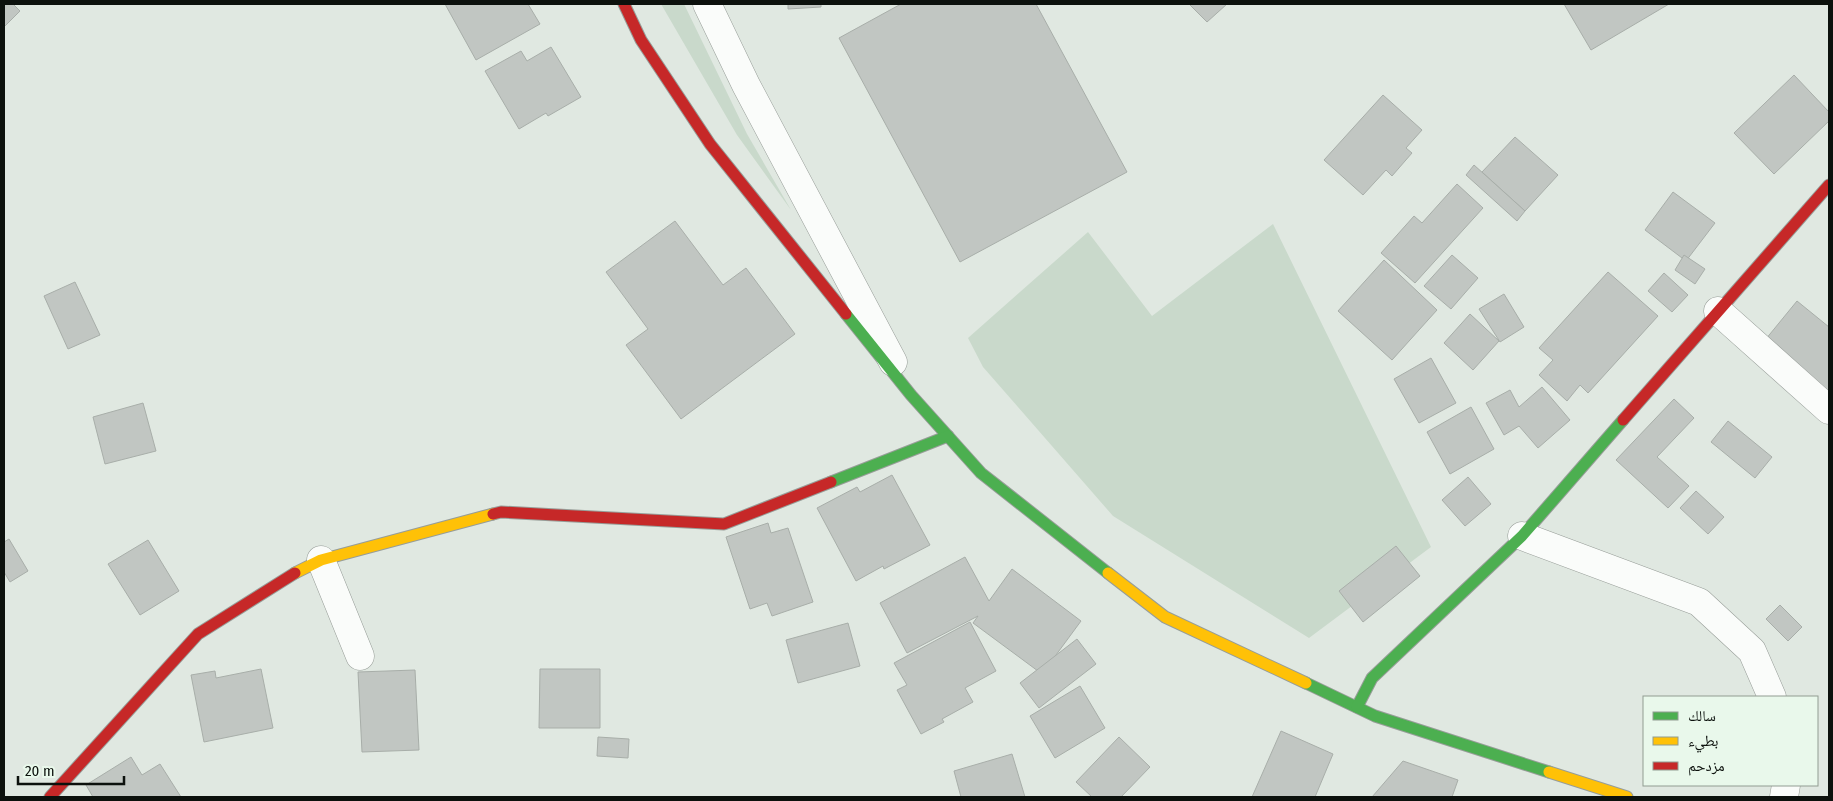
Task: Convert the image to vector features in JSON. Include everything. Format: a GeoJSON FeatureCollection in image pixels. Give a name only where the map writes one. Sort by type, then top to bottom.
{"type":"FeatureCollection","features":[{"type":"Feature","properties":{"kind":"street"},"geometry":{"type":"LineString","coordinates":[[624,4],[641,40],[710,144],[911,395],[981,473],[1165,617],[1375,716],[1623,797]]}},
{"type":"Feature","properties":{"kind":"street"},"geometry":{"type":"LineString","coordinates":[[707,4],[750,93],[911,395]]}},
{"type":"Feature","properties":{"kind":"street"},"geometry":{"type":"LineString","coordinates":[[1357,707],[1372,678],[1522,536],[1829,185]]}},
{"type":"Feature","properties":{"kind":"street"},"geometry":{"type":"LineString","coordinates":[[1718,311],[1829,410]]}},
{"type":"Feature","properties":{"kind":"street"},"geometry":{"type":"LineString","coordinates":[[50,797],[198,634],[288,577],[322,560],[501,512],[724,524],[948,436]]}},
{"type":"Feature","properties":{"kind":"street"},"geometry":{"type":"LineString","coordinates":[[1522,536],[1699,602],[1752,651],[1772,696]]}},
{"type":"Feature","properties":{"kind":"street"},"geometry":{"type":"LineString","coordinates":[[322,560],[360,656]]}},
{"type":"Feature","properties":{"kind":"green space"},"geometry":{"type":"Polygon","coordinates":[[[661,4],[684,4],[747,134],[791,210],[737,135],[661,4]]]}},
{"type":"Feature","properties":{"kind":"green space"},"geometry":{"type":"Polygon","coordinates":[[[1273,224],[1431,547],[1309,638],[1113,516],[983,367],[968,338],[1088,232],[1152,316],[1273,224]]]}},
{"type":"Feature","properties":{"kind":"building"},"geometry":{"type":"Polygon","coordinates":[[[4,4],[13,4],[20,11],[4,27],[4,4]]]}},
{"type":"Feature","properties":{"kind":"building"},"geometry":{"type":"Polygon","coordinates":[[[445,4],[528,4],[540,24],[476,60],[445,4]]]}},
{"type":"Feature","properties":{"kind":"building"},"geometry":{"type":"Polygon","coordinates":[[[788,4],[821,4],[821,7],[788,9],[788,4]]]}},
{"type":"Feature","properties":{"kind":"building"},"geometry":{"type":"Polygon","coordinates":[[[901,4],[1036,4],[1127,172],[960,262],[839,38],[901,4]]]}},
{"type":"Feature","properties":{"kind":"building"},"geometry":{"type":"Polygon","coordinates":[[[1189,4],[1227,4],[1207,22],[1189,4]]]}},
{"type":"Feature","properties":{"kind":"building"},"geometry":{"type":"Polygon","coordinates":[[[1564,4],[1669,4],[1591,50],[1564,4]]]}},
{"type":"Feature","properties":{"kind":"building"},"geometry":{"type":"Polygon","coordinates":[[[551,47],[581,97],[548,116],[546,113],[519,129],[485,71],[521,51],[527,61],[551,47]]]}},
{"type":"Feature","properties":{"kind":"building"},"geometry":{"type":"Polygon","coordinates":[[[1794,75],[1829,112],[1829,121],[1774,174],[1734,133],[1794,75]]]}},
{"type":"Feature","properties":{"kind":"building"},"geometry":{"type":"Polygon","coordinates":[[[1383,95],[1422,130],[1406,148],[1412,153],[1392,176],[1386,170],[1363,195],[1324,160],[1383,95]]]}},
{"type":"Feature","properties":{"kind":"building"},"geometry":{"type":"Polygon","coordinates":[[[1515,137],[1558,175],[1525,211],[1482,172],[1515,137]]]}},
{"type":"Feature","properties":{"kind":"building"},"geometry":{"type":"Polygon","coordinates":[[[1474,165],[1525,211],[1517,221],[1466,175],[1474,165]]]}},
{"type":"Feature","properties":{"kind":"building"},"geometry":{"type":"Polygon","coordinates":[[[1457,184],[1483,208],[1415,283],[1381,253],[1414,216],[1422,223],[1457,184]]]}},
{"type":"Feature","properties":{"kind":"building"},"geometry":{"type":"Polygon","coordinates":[[[1673,192],[1715,223],[1686,261],[1645,230],[1673,192]]]}},
{"type":"Feature","properties":{"kind":"building"},"geometry":{"type":"Polygon","coordinates":[[[675,221],[723,285],[746,268],[795,334],[681,419],[626,345],[648,329],[606,272],[675,221]]]}},
{"type":"Feature","properties":{"kind":"building"},"geometry":{"type":"Polygon","coordinates":[[[1452,255],[1478,278],[1451,309],[1424,286],[1452,255]]]}},
{"type":"Feature","properties":{"kind":"building"},"geometry":{"type":"Polygon","coordinates":[[[1684,255],[1705,269],[1695,284],[1675,270],[1684,255]]]}},
{"type":"Feature","properties":{"kind":"building"},"geometry":{"type":"Polygon","coordinates":[[[1384,260],[1437,310],[1392,360],[1338,311],[1384,260]]]}},
{"type":"Feature","properties":{"kind":"building"},"geometry":{"type":"Polygon","coordinates":[[[1608,272],[1658,316],[1588,393],[1580,385],[1567,401],[1539,375],[1553,360],[1539,348],[1608,272]]]}},
{"type":"Feature","properties":{"kind":"building"},"geometry":{"type":"Polygon","coordinates":[[[1664,273],[1688,295],[1672,312],[1648,291],[1664,273]]]}},
{"type":"Feature","properties":{"kind":"building"},"geometry":{"type":"Polygon","coordinates":[[[75,282],[100,335],[68,349],[44,296],[75,282]]]}},
{"type":"Feature","properties":{"kind":"building"},"geometry":{"type":"Polygon","coordinates":[[[1504,294],[1524,327],[1500,342],[1479,309],[1504,294]]]}},
{"type":"Feature","properties":{"kind":"building"},"geometry":{"type":"Polygon","coordinates":[[[1797,301],[1829,327],[1829,403],[1761,345],[1797,301]]]}},
{"type":"Feature","properties":{"kind":"building"},"geometry":{"type":"Polygon","coordinates":[[[1470,314],[1499,341],[1473,370],[1444,343],[1470,314]]]}},
{"type":"Feature","properties":{"kind":"building"},"geometry":{"type":"Polygon","coordinates":[[[1431,358],[1456,403],[1419,423],[1394,379],[1431,358]]]}},
{"type":"Feature","properties":{"kind":"building"},"geometry":{"type":"Polygon","coordinates":[[[1542,387],[1570,420],[1538,448],[1519,426],[1504,435],[1486,403],[1510,390],[1519,407],[1542,387]]]}},
{"type":"Feature","properties":{"kind":"building"},"geometry":{"type":"Polygon","coordinates":[[[1674,399],[1694,418],[1657,457],[1689,486],[1668,508],[1616,460],[1674,399]]]}},
{"type":"Feature","properties":{"kind":"building"},"geometry":{"type":"Polygon","coordinates":[[[143,403],[156,451],[105,464],[93,417],[143,403]]]}},
{"type":"Feature","properties":{"kind":"building"},"geometry":{"type":"Polygon","coordinates":[[[1471,407],[1494,449],[1450,474],[1427,432],[1471,407]]]}},
{"type":"Feature","properties":{"kind":"building"},"geometry":{"type":"Polygon","coordinates":[[[1728,421],[1772,457],[1755,478],[1711,442],[1728,421]]]}},
{"type":"Feature","properties":{"kind":"building"},"geometry":{"type":"Polygon","coordinates":[[[892,475],[930,545],[884,569],[883,566],[856,581],[817,508],[857,487],[860,492],[892,475]]]}},
{"type":"Feature","properties":{"kind":"building"},"geometry":{"type":"Polygon","coordinates":[[[1468,477],[1491,504],[1465,526],[1442,500],[1468,477]]]}},
{"type":"Feature","properties":{"kind":"building"},"geometry":{"type":"Polygon","coordinates":[[[1696,491],[1724,517],[1708,534],[1680,508],[1696,491]]]}},
{"type":"Feature","properties":{"kind":"building"},"geometry":{"type":"Polygon","coordinates":[[[768,523],[771,533],[788,528],[813,602],[772,616],[767,603],[750,609],[726,537],[768,523]]]}},
{"type":"Feature","properties":{"kind":"building"},"geometry":{"type":"Polygon","coordinates":[[[9,539],[28,571],[10,582],[4,572],[4,542],[9,539]]]}},
{"type":"Feature","properties":{"kind":"building"},"geometry":{"type":"Polygon","coordinates":[[[148,540],[179,591],[140,615],[108,564],[148,540]]]}},
{"type":"Feature","properties":{"kind":"building"},"geometry":{"type":"Polygon","coordinates":[[[1396,546],[1420,576],[1363,622],[1339,591],[1396,546]]]}},
{"type":"Feature","properties":{"kind":"building"},"geometry":{"type":"Polygon","coordinates":[[[965,557],[989,601],[1012,569],[1081,621],[1042,674],[973,623],[978,616],[907,653],[880,603],[965,557]]]}},
{"type":"Feature","properties":{"kind":"building"},"geometry":{"type":"Polygon","coordinates":[[[1780,605],[1802,627],[1788,641],[1766,619],[1780,605]]]}},
{"type":"Feature","properties":{"kind":"building"},"geometry":{"type":"Polygon","coordinates":[[[970,622],[996,671],[965,688],[973,702],[942,719],[944,722],[921,734],[897,690],[907,685],[894,663],[970,622]]]}},
{"type":"Feature","properties":{"kind":"building"},"geometry":{"type":"Polygon","coordinates":[[[848,623],[860,666],[798,683],[786,640],[848,623]]]}},
{"type":"Feature","properties":{"kind":"building"},"geometry":{"type":"Polygon","coordinates":[[[1077,639],[1096,664],[1039,708],[1020,683],[1077,639]]]}},
{"type":"Feature","properties":{"kind":"building"},"geometry":{"type":"Polygon","coordinates":[[[261,669],[273,728],[204,742],[191,675],[215,671],[216,678],[261,669]]]}},
{"type":"Feature","properties":{"kind":"building"},"geometry":{"type":"Polygon","coordinates":[[[540,669],[600,669],[600,728],[539,728],[540,669]]]}},
{"type":"Feature","properties":{"kind":"building"},"geometry":{"type":"Polygon","coordinates":[[[415,670],[419,750],[362,752],[358,672],[415,670]]]}},
{"type":"Feature","properties":{"kind":"building"},"geometry":{"type":"Polygon","coordinates":[[[1080,686],[1105,728],[1055,758],[1030,716],[1080,686]]]}},
{"type":"Feature","properties":{"kind":"building"},"geometry":{"type":"Polygon","coordinates":[[[1281,731],[1333,754],[1315,797],[1252,797],[1281,731]]]}},
{"type":"Feature","properties":{"kind":"building"},"geometry":{"type":"Polygon","coordinates":[[[598,737],[629,739],[628,758],[597,756],[598,737]]]}},
{"type":"Feature","properties":{"kind":"building"},"geometry":{"type":"Polygon","coordinates":[[[1119,737],[1150,767],[1121,797],[1092,797],[1076,782],[1119,737]]]}},
{"type":"Feature","properties":{"kind":"building"},"geometry":{"type":"Polygon","coordinates":[[[1012,754],[1025,797],[961,797],[954,771],[1012,754]]]}},
{"type":"Feature","properties":{"kind":"building"},"geometry":{"type":"Polygon","coordinates":[[[131,757],[142,775],[160,764],[181,797],[93,797],[86,785],[131,757]]]}},
{"type":"Feature","properties":{"kind":"building"},"geometry":{"type":"Polygon","coordinates":[[[1403,761],[1458,780],[1452,797],[1372,797],[1403,761]]]}},
{"type":"Feature","properties":{"kind":"traffic: fast"},"geometry":{"type":"LineString","coordinates":[[846,314],[911,395],[981,473],[1108,573]]}},
{"type":"Feature","properties":{"kind":"traffic: fast"},"geometry":{"type":"LineString","coordinates":[[1357,707],[1372,678],[1522,536],[1623,420]]}},
{"type":"Feature","properties":{"kind":"traffic: fast"},"geometry":{"type":"LineString","coordinates":[[831,482],[948,436]]}},
{"type":"Feature","properties":{"kind":"traffic: fast"},"geometry":{"type":"LineString","coordinates":[[1306,683],[1375,716],[1549,772]]}},
{"type":"Feature","properties":{"kind":"traffic: slow"},"geometry":{"type":"LineString","coordinates":[[295,573],[321,560],[493,514]]}},
{"type":"Feature","properties":{"kind":"traffic: slow"},"geometry":{"type":"LineString","coordinates":[[1108,573],[1165,617],[1306,683]]}},
{"type":"Feature","properties":{"kind":"traffic: slow"},"geometry":{"type":"LineString","coordinates":[[1549,772],[1627,797]]}},
{"type":"Feature","properties":{"kind":"traffic: jam"},"geometry":{"type":"LineString","coordinates":[[624,4],[641,40],[710,144],[846,314]]}},
{"type":"Feature","properties":{"kind":"traffic: jam"},"geometry":{"type":"LineString","coordinates":[[1623,420],[1829,185]]}},
{"type":"Feature","properties":{"kind":"traffic: jam"},"geometry":{"type":"LineString","coordinates":[[493,514],[501,512],[724,524],[831,482]]}},
{"type":"Feature","properties":{"kind":"traffic: jam"},"geometry":{"type":"LineString","coordinates":[[50,797],[198,634],[295,573]]}}]}
